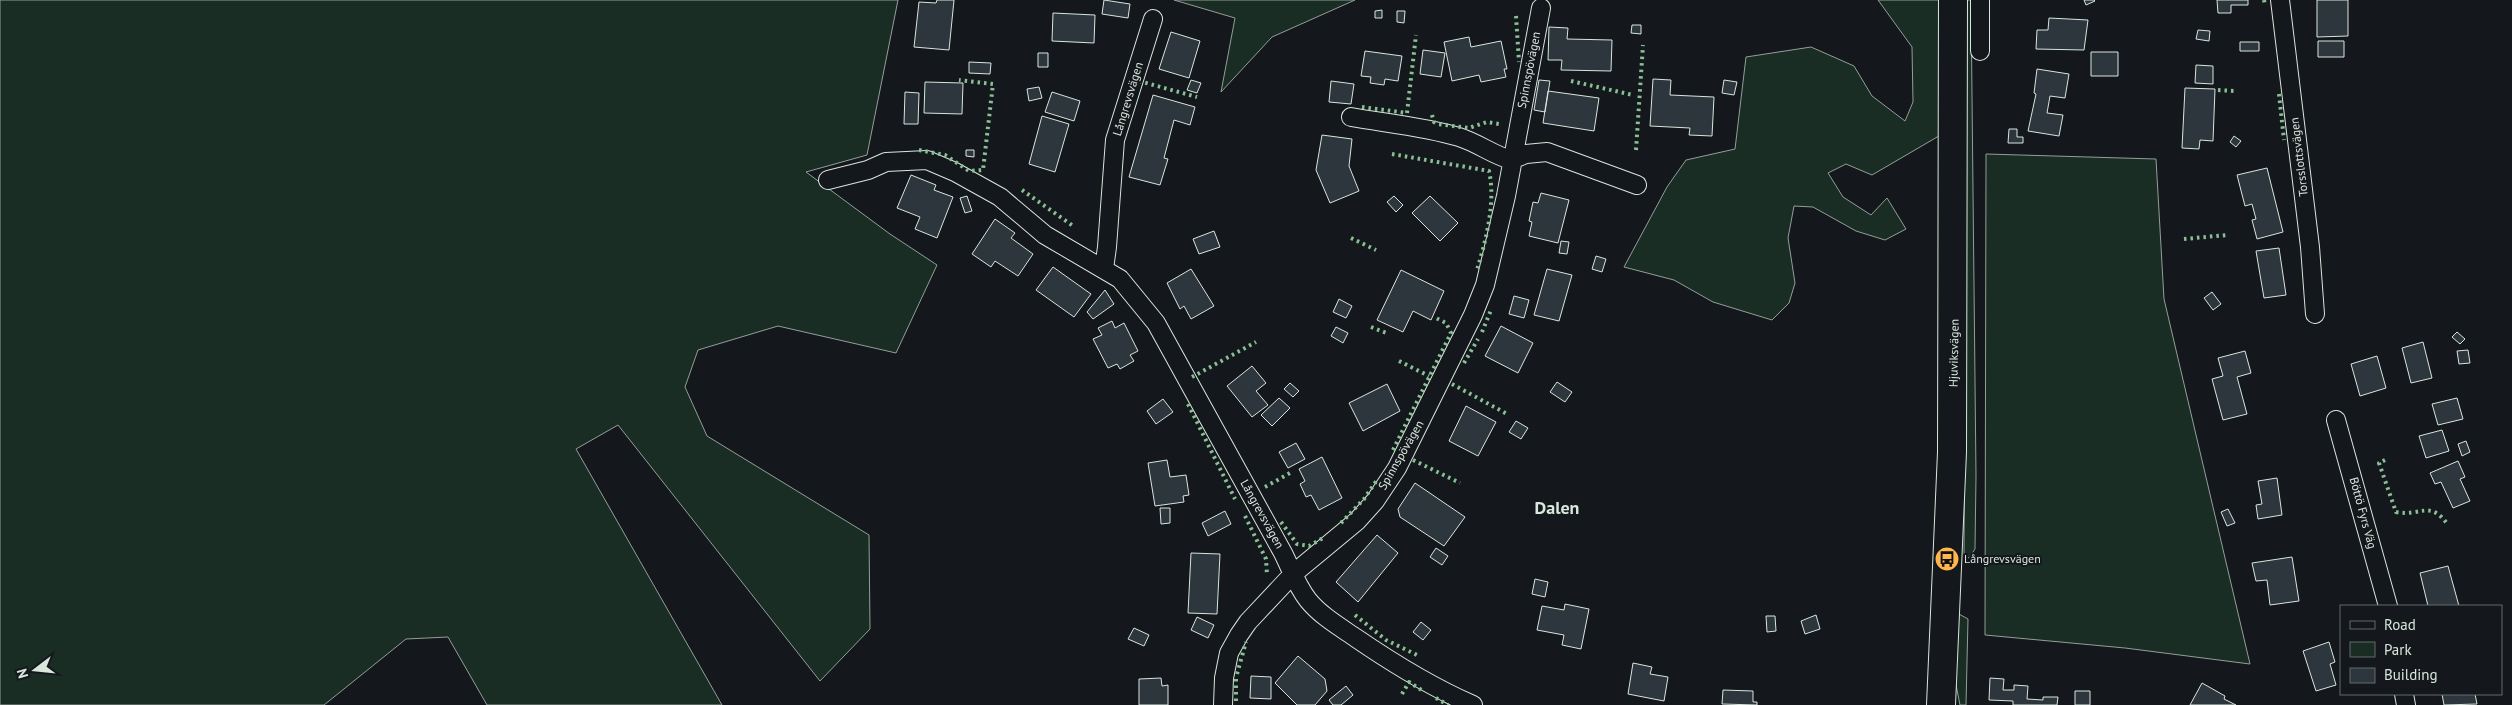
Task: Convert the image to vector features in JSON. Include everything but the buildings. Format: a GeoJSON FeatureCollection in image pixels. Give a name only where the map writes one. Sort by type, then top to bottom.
{"type":"FeatureCollection","features":[{"type":"Feature","properties":{"kind":"main road","name":"Hjuviksvägen"},"geometry":{"type":"LineString","coordinates":[[1940,705],[1952,452],[1953,0]]}},
{"type":"Feature","properties":{"kind":"street"},"geometry":{"type":"LineString","coordinates":[[1980,0],[1980,51]]}},
{"type":"Feature","properties":{"kind":"street","name":"Torsslottsvägen"},"geometry":{"type":"LineString","coordinates":[[2280,0],[2310,252],[2315,314]]}},
{"type":"Feature","properties":{"kind":"street","name":"Spinnspövägen"},"geometry":{"type":"LineString","coordinates":[[1223,705],[1224,678],[1229,653],[1248,622],[1293,574],[1357,521],[1375,501],[1397,468],[1446,372],[1486,286],[1506,196],[1511,160],[1541,8]]}},
{"type":"Feature","properties":{"kind":"street","name":"Långrevsvägen"},"geometry":{"type":"LineString","coordinates":[[1104,269],[1115,140],[1153,20]]}},
{"type":"Feature","properties":{"kind":"street"},"geometry":{"type":"LineString","coordinates":[[1351,117],[1458,136],[1484,147],[1497,156],[1511,160],[1526,154],[1547,152],[1637,185]]}},
{"type":"Feature","properties":{"kind":"street","name":"Långrevsvägen"},"geometry":{"type":"LineString","coordinates":[[828,180],[868,170],[886,162],[927,160],[955,172],[1000,197],[1045,235],[1120,278],[1156,323],[1177,363],[1199,397],[1293,574],[1310,602],[1334,624],[1390,661],[1441,691],[1472,705]]}},
{"type":"Feature","properties":{"kind":"street","name":"Böttö Fyrs Väg"},"geometry":{"type":"LineString","coordinates":[[2336,420],[2388,605]]}},
{"type":"Feature","properties":{"kind":"green space"},"geometry":{"type":"Polygon","coordinates":[[[0,0],[898,0],[867,155],[806,172],[890,234],[937,265],[896,353],[778,326],[698,350],[685,387],[707,436],[869,535],[870,629],[820,681],[618,425],[576,449],[722,705],[487,705],[448,637],[406,639],[324,705],[0,705],[0,0]]]}},
{"type":"Feature","properties":{"kind":"green space"},"geometry":{"type":"Polygon","coordinates":[[[1174,0],[1355,0],[1272,37],[1221,92],[1235,18],[1174,0]]]}},
{"type":"Feature","properties":{"kind":"green space"},"geometry":{"type":"Polygon","coordinates":[[[1878,0],[1942,0],[1944,133],[1872,175],[1846,164],[1828,173],[1843,197],[1871,215],[1887,198],[1906,229],[1885,240],[1856,231],[1813,207],[1794,206],[1788,238],[1795,283],[1789,303],[1772,320],[1713,302],[1674,280],[1624,267],[1667,187],[1686,160],[1735,149],[1746,57],[1811,47],[1854,66],[1872,96],[1905,121],[1913,102],[1912,47],[1878,0]]]}},
{"type":"Feature","properties":{"kind":"green space"},"geometry":{"type":"Polygon","coordinates":[[[1967,0],[1971,0],[1976,476],[1975,549],[1969,558],[1964,555],[1967,0]]]}},
{"type":"Feature","properties":{"kind":"green space"},"geometry":{"type":"Polygon","coordinates":[[[1986,154],[2156,159],[2164,299],[2250,664],[2125,648],[1985,635],[1986,154]]]}},
{"type":"Feature","properties":{"kind":"green space"},"geometry":{"type":"Polygon","coordinates":[[[1959,614],[1968,619],[1966,705],[1960,705],[1954,675],[1959,614]]]}},
{"type":"Feature","properties":{"kind":"hedge"},"geometry":{"type":"LineString","coordinates":[[2264,0],[2265,5]]}},
{"type":"Feature","properties":{"kind":"hedge"},"geometry":{"type":"LineString","coordinates":[[1516,16],[1519,62]]}},
{"type":"Feature","properties":{"kind":"hedge"},"geometry":{"type":"LineString","coordinates":[[1362,107],[1407,113],[1416,35]]}},
{"type":"Feature","properties":{"kind":"hedge"},"geometry":{"type":"LineString","coordinates":[[1636,150],[1643,45]]}},
{"type":"Feature","properties":{"kind":"hedge"},"geometry":{"type":"LineString","coordinates":[[919,150],[945,155],[969,171],[983,170],[993,84],[959,80]]}},
{"type":"Feature","properties":{"kind":"hedge"},"geometry":{"type":"LineString","coordinates":[[1139,81],[1197,97]]}},
{"type":"Feature","properties":{"kind":"hedge"},"geometry":{"type":"LineString","coordinates":[[1571,81],[1633,95]]}},
{"type":"Feature","properties":{"kind":"hedge"},"geometry":{"type":"LineString","coordinates":[[2218,90],[2235,91]]}},
{"type":"Feature","properties":{"kind":"hedge"},"geometry":{"type":"LineString","coordinates":[[2279,94],[2284,140]]}},
{"type":"Feature","properties":{"kind":"hedge"},"geometry":{"type":"LineString","coordinates":[[1432,115],[1434,122],[1437,124],[1469,128],[1487,122],[1499,124]]}},
{"type":"Feature","properties":{"kind":"hedge"},"geometry":{"type":"LineString","coordinates":[[1392,154],[1489,171],[1491,208],[1487,234],[1477,270]]}},
{"type":"Feature","properties":{"kind":"hedge"},"geometry":{"type":"LineString","coordinates":[[1022,190],[1073,226]]}},
{"type":"Feature","properties":{"kind":"hedge"},"geometry":{"type":"LineString","coordinates":[[2184,239],[2227,235]]}},
{"type":"Feature","properties":{"kind":"hedge"},"geometry":{"type":"LineString","coordinates":[[1351,238],[1376,250]]}},
{"type":"Feature","properties":{"kind":"hedge"},"geometry":{"type":"LineString","coordinates":[[1482,332],[1491,310]]}},
{"type":"Feature","properties":{"kind":"hedge"},"geometry":{"type":"LineString","coordinates":[[1393,450],[1451,333],[1446,323],[1436,318]]}},
{"type":"Feature","properties":{"kind":"hedge"},"geometry":{"type":"LineString","coordinates":[[1371,327],[1389,334]]}},
{"type":"Feature","properties":{"kind":"hedge"},"geometry":{"type":"LineString","coordinates":[[1464,363],[1478,339]]}},
{"type":"Feature","properties":{"kind":"hedge"},"geometry":{"type":"LineString","coordinates":[[1192,377],[1256,342]]}},
{"type":"Feature","properties":{"kind":"hedge"},"geometry":{"type":"LineString","coordinates":[[1399,361],[1429,376]]}},
{"type":"Feature","properties":{"kind":"hedge"},"geometry":{"type":"LineString","coordinates":[[1452,384],[1509,415]]}},
{"type":"Feature","properties":{"kind":"hedge"},"geometry":{"type":"LineString","coordinates":[[1188,404],[1235,499]]}},
{"type":"Feature","properties":{"kind":"hedge"},"geometry":{"type":"LineString","coordinates":[[1413,460],[1460,483]]}},
{"type":"Feature","properties":{"kind":"hedge"},"geometry":{"type":"LineString","coordinates":[[2385,460],[2379,463],[2396,512],[2430,511],[2442,517],[2448,525]]}},
{"type":"Feature","properties":{"kind":"hedge"},"geometry":{"type":"LineString","coordinates":[[1265,487],[1290,473]]}},
{"type":"Feature","properties":{"kind":"hedge"},"geometry":{"type":"LineString","coordinates":[[1341,523],[1364,499],[1377,480]]}},
{"type":"Feature","properties":{"kind":"hedge"},"geometry":{"type":"LineString","coordinates":[[1245,516],[1266,559],[1267,575]]}},
{"type":"Feature","properties":{"kind":"hedge"},"geometry":{"type":"LineString","coordinates":[[1281,522],[1297,544],[1309,546],[1323,538]]}},
{"type":"Feature","properties":{"kind":"hedge"},"geometry":{"type":"LineString","coordinates":[[1355,615],[1386,640],[1419,656]]}},
{"type":"Feature","properties":{"kind":"hedge"},"geometry":{"type":"LineString","coordinates":[[1237,674],[1246,642]]}},
{"type":"Feature","properties":{"kind":"hedge"},"geometry":{"type":"LineString","coordinates":[[1236,679],[1236,705]]}},
{"type":"Feature","properties":{"kind":"hedge"},"geometry":{"type":"LineString","coordinates":[[1402,694],[1409,682],[1423,691]]}},
{"type":"Feature","properties":{"kind":"hedge"},"geometry":{"type":"LineString","coordinates":[[1436,698],[1448,705]]}},
{"type":"Feature","properties":{"kind":"place","name":"Långrevsvägen"},"geometry":{"type":"Point","coordinates":[1947,559]}},
{"type":"Feature","properties":{"kind":"district","name":"Dalen"},"geometry":{"type":"Point","coordinates":[1557,508]}}]}
